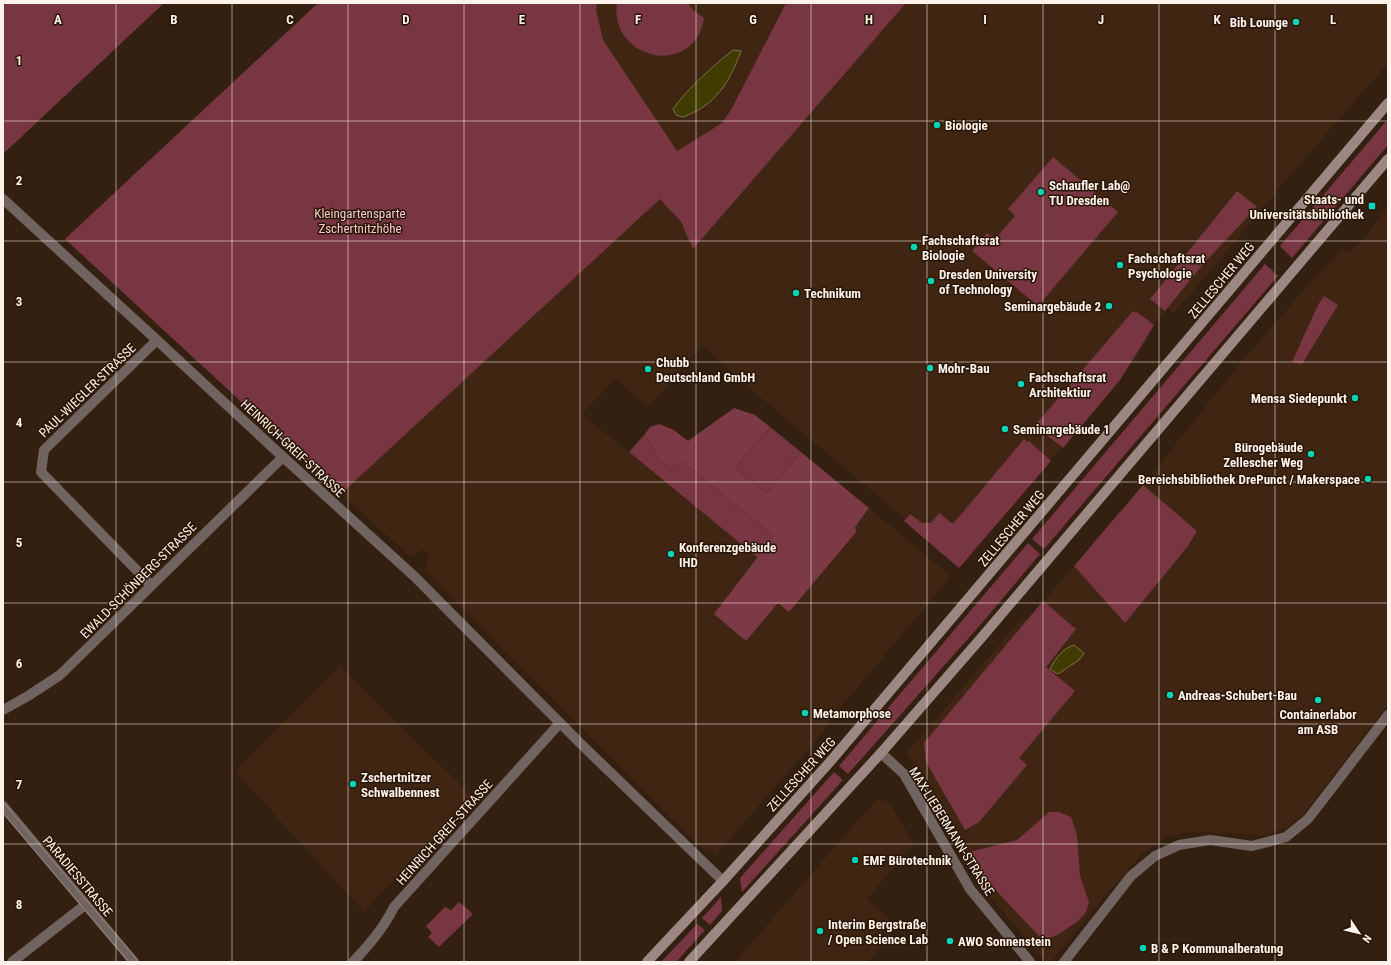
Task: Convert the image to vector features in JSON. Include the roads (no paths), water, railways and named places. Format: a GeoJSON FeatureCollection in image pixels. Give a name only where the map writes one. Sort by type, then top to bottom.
{"type":"FeatureCollection","features":[{"type":"Feature","properties":{"kind":"main road","name":"ZELLESCHER WEG"},"geometry":{"type":"LineString","coordinates":[[646,962],[723,881],[834,758],[1388,103]]}},
{"type":"Feature","properties":{"kind":"main road"},"geometry":{"type":"LineString","coordinates":[[689,962],[881,753],[1050,558],[1388,159]]}},
{"type":"Feature","properties":{"kind":"street","name":"HEINRICH-GREIF-STRASSE"},"geometry":{"type":"LineString","coordinates":[[3,199],[283,457],[416,577],[560,723],[723,881]]}},
{"type":"Feature","properties":{"kind":"street","name":"PAUL-WIEGLER-STRASSE"},"geometry":{"type":"LineString","coordinates":[[151,585],[41,472],[44,450],[157,340]]}},
{"type":"Feature","properties":{"kind":"street","name":"EWALD-SCHÖNBERG-STRASSE"},"geometry":{"type":"LineString","coordinates":[[3,710],[60,675],[283,457]]}},
{"type":"Feature","properties":{"kind":"street"},"geometry":{"type":"LineString","coordinates":[[1064,962],[1131,876],[1155,856],[1179,845],[1210,840],[1252,846],[1286,837],[1308,819],[1388,715]]}},
{"type":"Feature","properties":{"kind":"street","name":"HEINRICH-GREIF-STRASSE"},"geometry":{"type":"LineString","coordinates":[[353,962],[373,941],[394,907],[560,723]]}},
{"type":"Feature","properties":{"kind":"street","name":"MAX-LIEBERMANN-STRASSE"},"geometry":{"type":"LineString","coordinates":[[881,753],[904,774],[970,889],[1030,962]]}},
{"type":"Feature","properties":{"kind":"street","name":"PARADIESSTRASSE"},"geometry":{"type":"LineString","coordinates":[[3,806],[134,962]]}},
{"type":"Feature","properties":{"kind":"street"},"geometry":{"type":"LineString","coordinates":[[12,962],[85,905]]}},
{"type":"Feature","properties":{"kind":"tram line"},"geometry":{"type":"LineString","coordinates":[[3,802],[139,962]]}},
{"type":"Feature","properties":{"kind":"tram line"},"geometry":{"type":"LineString","coordinates":[[3,813],[129,962]]}},
{"type":"Feature","properties":{"kind":"place","name":"Bib Lounge"},"geometry":{"type":"Point","coordinates":[1296,22]}},
{"type":"Feature","properties":{"kind":"place","name":"Biologie"},"geometry":{"type":"Point","coordinates":[937,125]}},
{"type":"Feature","properties":{"kind":"place","name":"Schaufler Lab@ TU Dresden"},"geometry":{"type":"Point","coordinates":[1041,192]}},
{"type":"Feature","properties":{"kind":"place","name":"Staats- und Universitätsbibliothek"},"geometry":{"type":"Point","coordinates":[1372,206]}},
{"type":"Feature","properties":{"kind":"place","name":"Fachschaftsrat Biologie"},"geometry":{"type":"Point","coordinates":[914,247]}},
{"type":"Feature","properties":{"kind":"place","name":"Fachschaftsrat Psychologie"},"geometry":{"type":"Point","coordinates":[1120,265]}},
{"type":"Feature","properties":{"kind":"place","name":"Dresden University of Technology"},"geometry":{"type":"Point","coordinates":[931,281]}},
{"type":"Feature","properties":{"kind":"place","name":"Technikum"},"geometry":{"type":"Point","coordinates":[796,293]}},
{"type":"Feature","properties":{"kind":"place","name":"Seminargebäude 2"},"geometry":{"type":"Point","coordinates":[1109,306]}},
{"type":"Feature","properties":{"kind":"place","name":"Mohr-Bau"},"geometry":{"type":"Point","coordinates":[930,368]}},
{"type":"Feature","properties":{"kind":"place","name":"Chubb Deutschland GmbH"},"geometry":{"type":"Point","coordinates":[648,369]}},
{"type":"Feature","properties":{"kind":"place","name":"Fachschaftsrat Architektiur"},"geometry":{"type":"Point","coordinates":[1021,384]}},
{"type":"Feature","properties":{"kind":"place","name":"Mensa Siedepunkt"},"geometry":{"type":"Point","coordinates":[1355,398]}},
{"type":"Feature","properties":{"kind":"place","name":"Seminargebäude 1"},"geometry":{"type":"Point","coordinates":[1005,429]}},
{"type":"Feature","properties":{"kind":"place","name":"Bürogebäude Zellescher Weg"},"geometry":{"type":"Point","coordinates":[1311,454]}},
{"type":"Feature","properties":{"kind":"place","name":"Bereichsbibliothek DrePunct / Makerspace"},"geometry":{"type":"Point","coordinates":[1368,479]}},
{"type":"Feature","properties":{"kind":"place","name":"Konferenzgebäude IHD"},"geometry":{"type":"Point","coordinates":[671,554]}},
{"type":"Feature","properties":{"kind":"place","name":"Andreas-Schubert-Bau"},"geometry":{"type":"Point","coordinates":[1170,695]}},
{"type":"Feature","properties":{"kind":"place","name":"Containerlabor am ASB"},"geometry":{"type":"Point","coordinates":[1318,700]}},
{"type":"Feature","properties":{"kind":"place","name":"Metamorphose"},"geometry":{"type":"Point","coordinates":[805,713]}},
{"type":"Feature","properties":{"kind":"place","name":"Zschertnitzer Schwalbennest"},"geometry":{"type":"Point","coordinates":[353,784]}},
{"type":"Feature","properties":{"kind":"place","name":"EMF Bürotechnik"},"geometry":{"type":"Point","coordinates":[855,860]}},
{"type":"Feature","properties":{"kind":"place","name":"Interim Bergstraße / Open Science Lab"},"geometry":{"type":"Point","coordinates":[820,931]}},
{"type":"Feature","properties":{"kind":"place","name":"AWO Sonnenstein"},"geometry":{"type":"Point","coordinates":[950,941]}},
{"type":"Feature","properties":{"kind":"place","name":"B & P Kommunalberatung"},"geometry":{"type":"Point","coordinates":[1143,948]}},
{"type":"Feature","properties":{"kind":"park label","name":"Kleingartensparte Zschertnitzhöhe"},"geometry":{"type":"Point","coordinates":[360,220]}}]}
